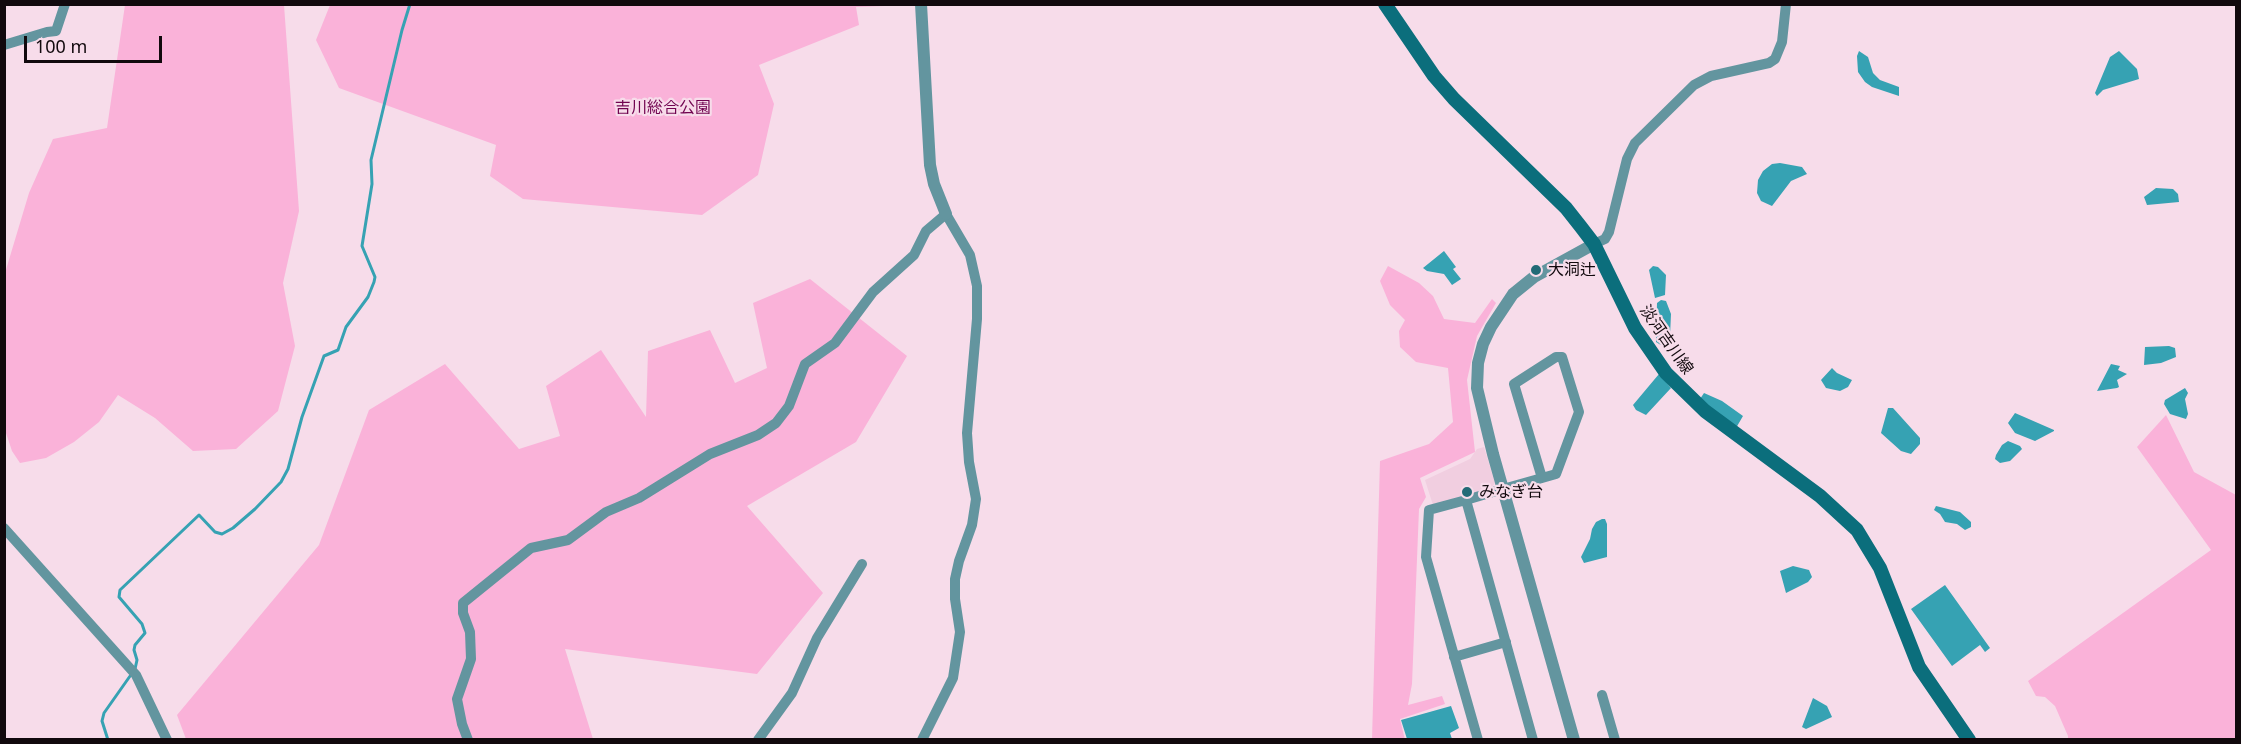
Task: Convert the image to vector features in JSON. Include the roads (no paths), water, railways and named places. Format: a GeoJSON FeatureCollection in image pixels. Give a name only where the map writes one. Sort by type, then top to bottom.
{"type":"FeatureCollection","features":[{"type":"Feature","properties":{"kind":"main road","name":"淡河吉川線"},"geometry":{"type":"LineString","coordinates":[[1385,4],[1440,84],[1566,208],[1593,244],[1635,328],[1666,374],[1705,411],[1820,496],[1857,530],[1880,568],[1919,667],[1969,740]]}},
{"type":"Feature","properties":{"kind":"street"},"geometry":{"type":"LineString","coordinates":[[4,45],[57,31],[65,4]]}},
{"type":"Feature","properties":{"kind":"street"},"geometry":{"type":"LineString","coordinates":[[921,4],[930,165],[934,184],[946,214],[970,255],[977,286],[977,320],[967,433],[969,462],[976,499],[972,525],[955,579],[955,599],[960,632],[953,678],[922,740]]}},
{"type":"Feature","properties":{"kind":"street"},"geometry":{"type":"LineString","coordinates":[[1574,740],[1480,406],[1477,388],[1478,363],[1483,344],[1491,327],[1513,294],[1533,277],[1605,238],[1610,232],[1627,159],[1635,143],[1694,85],[1711,76],[1769,63],[1775,59],[1782,42],[1786,4]]}},
{"type":"Feature","properties":{"kind":"street"},"geometry":{"type":"LineString","coordinates":[[468,740],[457,699],[471,659],[470,632],[463,613],[463,603],[531,548],[568,540],[606,512],[639,498],[710,454],[758,435],[776,423],[789,406],[805,364],[835,344],[873,292],[914,255],[926,231],[946,214]]}},
{"type":"Feature","properties":{"kind":"street"},"geometry":{"type":"LineString","coordinates":[[1478,740],[1426,557],[1430,510],[1466,500],[1556,474],[1579,412],[1562,357],[1556,357],[1514,384],[1542,478]]}},
{"type":"Feature","properties":{"kind":"street"},"geometry":{"type":"LineString","coordinates":[[1466,500],[1533,740]]}},
{"type":"Feature","properties":{"kind":"street"},"geometry":{"type":"LineString","coordinates":[[4,528],[136,675],[167,740]]}},
{"type":"Feature","properties":{"kind":"street"},"geometry":{"type":"LineString","coordinates":[[758,740],[792,693],[817,638],[862,564]]}},
{"type":"Feature","properties":{"kind":"street"},"geometry":{"type":"LineString","coordinates":[[1454,657],[1506,642]]}},
{"type":"Feature","properties":{"kind":"street"},"geometry":{"type":"LineString","coordinates":[[1602,695],[1615,740]]}},
{"type":"Feature","properties":{"kind":"water"},"geometry":{"type":"Polygon","coordinates":[[[1859,51],[1868,57],[1873,73],[1880,80],[1899,87],[1899,96],[1872,87],[1865,82],[1858,72],[1859,51]]]}},
{"type":"Feature","properties":{"kind":"water"},"geometry":{"type":"Polygon","coordinates":[[[2119,51],[2137,69],[2139,79],[2103,90],[2097,96],[2095,93],[2110,57],[2119,51]]]}},
{"type":"Feature","properties":{"kind":"water"},"geometry":{"type":"Polygon","coordinates":[[[1772,164],[1802,167],[1807,174],[1791,181],[1772,206],[1761,201],[1757,193],[1758,180],[1763,171],[1772,164]]]}},
{"type":"Feature","properties":{"kind":"water"},"geometry":{"type":"Polygon","coordinates":[[[2156,188],[2173,189],[2178,194],[2179,202],[2147,205],[2144,197],[2156,188]]]}},
{"type":"Feature","properties":{"kind":"water"},"geometry":{"type":"Polygon","coordinates":[[[1444,251],[1456,267],[1453,269],[1461,279],[1452,285],[1444,274],[1423,268],[1444,251]]]}},
{"type":"Feature","properties":{"kind":"water"},"geometry":{"type":"Polygon","coordinates":[[[1653,266],[1658,267],[1666,275],[1665,295],[1655,298],[1649,270],[1653,266]]]}},
{"type":"Feature","properties":{"kind":"water"},"geometry":{"type":"Polygon","coordinates":[[[1661,300],[1666,301],[1671,314],[1670,336],[1664,347],[1656,342],[1657,303],[1661,300]]]}},
{"type":"Feature","properties":{"kind":"water"},"geometry":{"type":"Polygon","coordinates":[[[2145,347],[2175,348],[2176,357],[2161,363],[2144,365],[2145,347]]]}},
{"type":"Feature","properties":{"kind":"water"},"geometry":{"type":"Polygon","coordinates":[[[2111,364],[2120,366],[2118,370],[2127,374],[2117,380],[2119,387],[2097,391],[2111,364]]]}},
{"type":"Feature","properties":{"kind":"water"},"geometry":{"type":"Polygon","coordinates":[[[1832,368],[1852,380],[1848,387],[1840,391],[1826,388],[1821,380],[1832,368]]]}},
{"type":"Feature","properties":{"kind":"water"},"geometry":{"type":"Polygon","coordinates":[[[1659,374],[1671,388],[1646,415],[1636,410],[1633,405],[1659,374]]]}},
{"type":"Feature","properties":{"kind":"water"},"geometry":{"type":"Polygon","coordinates":[[[2185,388],[2188,393],[2185,399],[2188,414],[2186,419],[2170,414],[2164,404],[2165,400],[2185,388]]]}},
{"type":"Feature","properties":{"kind":"water"},"geometry":{"type":"Polygon","coordinates":[[[1704,393],[1722,401],[1743,416],[1736,428],[1700,399],[1704,393]]]}},
{"type":"Feature","properties":{"kind":"water"},"geometry":{"type":"Polygon","coordinates":[[[1888,408],[1893,408],[1920,438],[1920,444],[1911,454],[1901,451],[1881,433],[1888,408]]]}},
{"type":"Feature","properties":{"kind":"water"},"geometry":{"type":"Polygon","coordinates":[[[2015,413],[2054,431],[2035,441],[2015,433],[2008,423],[2015,413]]]}},
{"type":"Feature","properties":{"kind":"water"},"geometry":{"type":"Polygon","coordinates":[[[2008,441],[2022,449],[2010,461],[2000,463],[1995,459],[1996,455],[2002,445],[2008,441]]]}},
{"type":"Feature","properties":{"kind":"water"},"geometry":{"type":"Polygon","coordinates":[[[1936,506],[1960,512],[1971,522],[1971,527],[1965,530],[1957,524],[1945,522],[1934,510],[1936,506]]]}},
{"type":"Feature","properties":{"kind":"water"},"geometry":{"type":"Polygon","coordinates":[[[1605,519],[1607,524],[1607,557],[1584,563],[1581,557],[1592,529],[1596,522],[1605,519]]]}},
{"type":"Feature","properties":{"kind":"water"},"geometry":{"type":"Polygon","coordinates":[[[1793,566],[1809,570],[1812,577],[1808,582],[1786,593],[1780,571],[1793,566]]]}},
{"type":"Feature","properties":{"kind":"water"},"geometry":{"type":"Polygon","coordinates":[[[1945,585],[1990,648],[1985,652],[1980,645],[1952,666],[1911,609],[1945,585]]]}},
{"type":"Feature","properties":{"kind":"water"},"geometry":{"type":"Polygon","coordinates":[[[1813,698],[1827,706],[1832,717],[1806,729],[1802,727],[1813,698]]]}},
{"type":"Feature","properties":{"kind":"water"},"geometry":{"type":"Polygon","coordinates":[[[1451,706],[1459,728],[1450,733],[1452,739],[1407,739],[1401,720],[1451,706]]]}},
{"type":"Feature","properties":{"kind":"waterway"},"geometry":{"type":"LineString","coordinates":[[108,740],[102,721],[104,713],[135,669],[137,660],[135,645],[145,633],[142,624],[119,597],[120,590],[199,515],[215,532],[222,534],[233,528],[255,509],[281,482],[288,469],[302,417],[324,356],[338,350],[346,327],[368,297],[375,277],[362,246],[372,184],[371,160],[410,4]]}},
{"type":"Feature","properties":{"kind":"place","name":"大洞辻"},"geometry":{"type":"Point","coordinates":[1536,270]}},
{"type":"Feature","properties":{"kind":"place","name":"みなぎ台"},"geometry":{"type":"Point","coordinates":[1467,492]}},
{"type":"Feature","properties":{"kind":"park label","name":"吉川総合公園"},"geometry":{"type":"Point","coordinates":[663,108]}}]}
